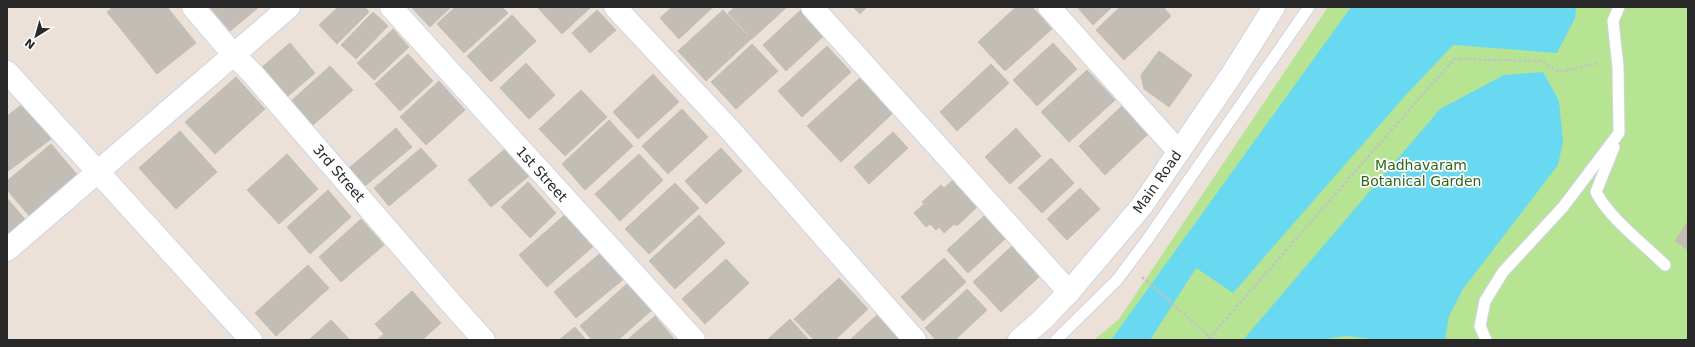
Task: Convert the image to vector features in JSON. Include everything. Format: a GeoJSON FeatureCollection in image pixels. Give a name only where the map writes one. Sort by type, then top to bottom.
{"type":"FeatureCollection","features":[{"type":"Feature","properties":{"kind":"street","name":"3rd Street"},"geometry":{"type":"LineString","coordinates":[[193,7],[484,340]]}},
{"type":"Feature","properties":{"kind":"street"},"geometry":{"type":"LineString","coordinates":[[7,250],[289,7]]}},
{"type":"Feature","properties":{"kind":"street","name":"1st Street"},"geometry":{"type":"LineString","coordinates":[[391,7],[694,340]]}},
{"type":"Feature","properties":{"kind":"street"},"geometry":{"type":"LineString","coordinates":[[615,7],[731,131],[915,340]]}},
{"type":"Feature","properties":{"kind":"street"},"geometry":{"type":"LineString","coordinates":[[812,7],[1069,292]]}},
{"type":"Feature","properties":{"kind":"street"},"geometry":{"type":"LineString","coordinates":[[1049,7],[1179,152]]}},
{"type":"Feature","properties":{"kind":"street","name":"Main Road"},"geometry":{"type":"LineString","coordinates":[[1018,340],[1042,320],[1069,292],[1141,207],[1232,74],[1274,7]]}},
{"type":"Feature","properties":{"kind":"street"},"geometry":{"type":"LineString","coordinates":[[7,72],[96,172],[251,340]]}},
{"type":"Feature","properties":{"kind":"lane"},"geometry":{"type":"LineString","coordinates":[[1056,340],[1117,280],[1152,233],[1308,7]]}},
{"type":"Feature","properties":{"kind":"lane"},"geometry":{"type":"LineString","coordinates":[[1619,7],[1613,21],[1617,58],[1619,134],[1596,192],[1609,211],[1665,265]]}},
{"type":"Feature","properties":{"kind":"lane"},"geometry":{"type":"LineString","coordinates":[[1486,340],[1480,326],[1485,301],[1503,272],[1563,207],[1619,134]]}},
{"type":"Feature","properties":{"kind":"path"},"geometry":{"type":"LineString","coordinates":[[1209,339],[1454,59],[1541,61],[1560,72],[1617,58]]}},
{"type":"Feature","properties":{"kind":"path"},"geometry":{"type":"LineString","coordinates":[[1128,265],[1209,339],[1213,340]]}},
{"type":"Feature","properties":{"kind":"green space","name":"Madhavaram Botanical Garden"},"geometry":{"type":"Polygon","coordinates":[[[1328,7],[1688,7],[1688,340],[1094,340],[1119,319],[1328,7]]]}},
{"type":"Feature","properties":{"kind":"water"},"geometry":{"type":"Polygon","coordinates":[[[1351,7],[1576,7],[1575,18],[1557,53],[1453,45],[1405,96],[1233,293],[1196,268],[1150,340],[1111,340],[1351,7]]]}},
{"type":"Feature","properties":{"kind":"water"},"geometry":{"type":"Polygon","coordinates":[[[1543,72],[1559,101],[1563,142],[1558,165],[1463,289],[1449,316],[1445,340],[1382,340],[1346,336],[1317,340],[1243,340],[1440,109],[1504,75],[1543,72]]]}},
{"type":"Feature","properties":{"kind":"building"},"geometry":{"type":"Polygon","coordinates":[[[113,7],[167,7],[196,43],[157,74],[107,12],[113,7]]]}},
{"type":"Feature","properties":{"kind":"building"},"geometry":{"type":"Polygon","coordinates":[[[210,7],[259,7],[230,31],[210,7]]]}},
{"type":"Feature","properties":{"kind":"building"},"geometry":{"type":"Polygon","coordinates":[[[338,7],[365,7],[369,12],[337,44],[319,25],[338,7]]]}},
{"type":"Feature","properties":{"kind":"building"},"geometry":{"type":"Polygon","coordinates":[[[411,7],[451,7],[430,27],[411,7]]]}},
{"type":"Feature","properties":{"kind":"building"},"geometry":{"type":"Polygon","coordinates":[[[455,7],[502,7],[508,13],[464,53],[437,24],[455,7]]]}},
{"type":"Feature","properties":{"kind":"building"},"geometry":{"type":"Polygon","coordinates":[[[537,7],[591,7],[562,34],[537,7]]]}},
{"type":"Feature","properties":{"kind":"building"},"geometry":{"type":"Polygon","coordinates":[[[672,7],[713,7],[679,39],[660,18],[672,7]]]}},
{"type":"Feature","properties":{"kind":"building"},"geometry":{"type":"Polygon","coordinates":[[[735,7],[787,7],[752,39],[728,13],[735,7]]]}},
{"type":"Feature","properties":{"kind":"building"},"geometry":{"type":"Polygon","coordinates":[[[804,7],[828,32],[786,71],[763,45],[804,7]]]}},
{"type":"Feature","properties":{"kind":"building"},"geometry":{"type":"Polygon","coordinates":[[[853,7],[867,7],[860,14],[853,7]]]}},
{"type":"Feature","properties":{"kind":"building"},"geometry":{"type":"Polygon","coordinates":[[[1016,7],[1032,7],[1052,29],[1005,71],[978,42],[1016,7]]]}},
{"type":"Feature","properties":{"kind":"building"},"geometry":{"type":"Polygon","coordinates":[[[1077,7],[1112,7],[1093,25],[1077,7]]]}},
{"type":"Feature","properties":{"kind":"building"},"geometry":{"type":"Polygon","coordinates":[[[1120,7],[1163,7],[1171,16],[1124,60],[1096,30],[1120,7]]]}},
{"type":"Feature","properties":{"kind":"building"},"geometry":{"type":"Polygon","coordinates":[[[597,10],[616,30],[590,53],[572,33],[597,10]]]}},
{"type":"Feature","properties":{"kind":"building"},"geometry":{"type":"Polygon","coordinates":[[[723,10],[751,39],[706,81],[678,51],[723,10]]]}},
{"type":"Feature","properties":{"kind":"building"},"geometry":{"type":"Polygon","coordinates":[[[373,12],[388,26],[356,59],[341,45],[373,12]]]}},
{"type":"Feature","properties":{"kind":"building"},"geometry":{"type":"Polygon","coordinates":[[[512,15],[536,41],[491,82],[467,56],[512,15]]]}},
{"type":"Feature","properties":{"kind":"building"},"geometry":{"type":"Polygon","coordinates":[[[393,29],[409,47],[374,80],[357,63],[393,29]]]}},
{"type":"Feature","properties":{"kind":"building"},"geometry":{"type":"Polygon","coordinates":[[[290,43],[315,73],[288,96],[262,67],[290,43]]]}},
{"type":"Feature","properties":{"kind":"building"},"geometry":{"type":"Polygon","coordinates":[[[1053,43],[1077,69],[1037,106],[1013,80],[1053,43]]]}},
{"type":"Feature","properties":{"kind":"building"},"geometry":{"type":"Polygon","coordinates":[[[752,44],[778,71],[736,109],[711,82],[752,44]]]}},
{"type":"Feature","properties":{"kind":"building"},"geometry":{"type":"Polygon","coordinates":[[[827,46],[851,72],[802,117],[778,91],[827,46]]]}},
{"type":"Feature","properties":{"kind":"building"},"geometry":{"type":"Polygon","coordinates":[[[1159,51],[1192,75],[1169,107],[1144,89],[1141,75],[1159,51]]]}},
{"type":"Feature","properties":{"kind":"building"},"geometry":{"type":"Polygon","coordinates":[[[408,54],[433,81],[400,111],[375,84],[408,54]]]}},
{"type":"Feature","properties":{"kind":"building"},"geometry":{"type":"Polygon","coordinates":[[[526,63],[555,95],[529,119],[500,88],[526,63]]]}},
{"type":"Feature","properties":{"kind":"building"},"geometry":{"type":"Polygon","coordinates":[[[991,64],[1009,83],[957,131],[940,112],[991,64]]]}},
{"type":"Feature","properties":{"kind":"building"},"geometry":{"type":"Polygon","coordinates":[[[330,66],[353,90],[313,125],[291,101],[330,66]]]}},
{"type":"Feature","properties":{"kind":"building"},"geometry":{"type":"Polygon","coordinates":[[[1087,70],[1115,100],[1069,142],[1041,112],[1087,70]]]}},
{"type":"Feature","properties":{"kind":"building"},"geometry":{"type":"Polygon","coordinates":[[[653,74],[679,102],[638,139],[613,112],[653,74]]]}},
{"type":"Feature","properties":{"kind":"building"},"geometry":{"type":"Polygon","coordinates":[[[236,77],[265,109],[215,154],[185,122],[236,77]]]}},
{"type":"Feature","properties":{"kind":"building"},"geometry":{"type":"Polygon","coordinates":[[[861,77],[894,112],[841,162],[807,126],[861,77]]]}},
{"type":"Feature","properties":{"kind":"building"},"geometry":{"type":"Polygon","coordinates":[[[439,81],[465,110],[426,145],[400,117],[439,81]]]}},
{"type":"Feature","properties":{"kind":"building"},"geometry":{"type":"Polygon","coordinates":[[[581,90],[607,117],[565,156],[539,129],[581,90]]]}},
{"type":"Feature","properties":{"kind":"building"},"geometry":{"type":"Polygon","coordinates":[[[24,103],[51,139],[7,172],[7,116],[24,103]]]}},
{"type":"Feature","properties":{"kind":"building"},"geometry":{"type":"Polygon","coordinates":[[[1122,106],[1148,134],[1105,175],[1079,146],[1122,106]]]}},
{"type":"Feature","properties":{"kind":"building"},"geometry":{"type":"Polygon","coordinates":[[[682,109],[708,137],[668,174],[642,146],[682,109]]]}},
{"type":"Feature","properties":{"kind":"building"},"geometry":{"type":"Polygon","coordinates":[[[609,120],[633,146],[585,190],[562,164],[609,120]]]}},
{"type":"Feature","properties":{"kind":"building"},"geometry":{"type":"Polygon","coordinates":[[[396,128],[412,147],[365,186],[349,168],[396,128]]]}},
{"type":"Feature","properties":{"kind":"building"},"geometry":{"type":"Polygon","coordinates":[[[1016,128],[1041,156],[1010,184],[985,157],[1016,128]]]}},
{"type":"Feature","properties":{"kind":"building"},"geometry":{"type":"Polygon","coordinates":[[[180,131],[217,172],[176,209],[139,168],[180,131]]]}},
{"type":"Feature","properties":{"kind":"building"},"geometry":{"type":"Polygon","coordinates":[[[893,132],[908,148],[869,184],[854,167],[893,132]]]}},
{"type":"Feature","properties":{"kind":"building"},"geometry":{"type":"Polygon","coordinates":[[[51,144],[80,178],[32,219],[7,190],[7,181],[51,144]]]}},
{"type":"Feature","properties":{"kind":"building"},"geometry":{"type":"Polygon","coordinates":[[[421,148],[437,166],[389,206],[374,188],[421,148]]]}},
{"type":"Feature","properties":{"kind":"building"},"geometry":{"type":"Polygon","coordinates":[[[721,148],[742,171],[706,204],[685,181],[721,148]]]}},
{"type":"Feature","properties":{"kind":"building"},"geometry":{"type":"Polygon","coordinates":[[[505,149],[529,176],[491,207],[468,180],[505,149]]]}},
{"type":"Feature","properties":{"kind":"building"},"geometry":{"type":"Polygon","coordinates":[[[287,154],[318,189],[279,224],[247,190],[287,154]]]}},
{"type":"Feature","properties":{"kind":"building"},"geometry":{"type":"Polygon","coordinates":[[[639,154],[663,180],[620,221],[595,194],[639,154]]]}},
{"type":"Feature","properties":{"kind":"building"},"geometry":{"type":"Polygon","coordinates":[[[1051,158],[1074,183],[1042,213],[1018,188],[1051,158]]]}},
{"type":"Feature","properties":{"kind":"building"},"geometry":{"type":"Polygon","coordinates":[[[953,180],[977,207],[957,226],[954,224],[944,233],[939,227],[936,230],[930,224],[926,227],[914,213],[924,204],[922,202],[941,185],[944,188],[953,180]]]}},
{"type":"Feature","properties":{"kind":"building"},"geometry":{"type":"Polygon","coordinates":[[[528,182],[556,213],[530,238],[501,207],[528,182]]]}},
{"type":"Feature","properties":{"kind":"building"},"geometry":{"type":"Polygon","coordinates":[[[675,183],[699,208],[649,254],[625,229],[675,183]]]}},
{"type":"Feature","properties":{"kind":"building"},"geometry":{"type":"Polygon","coordinates":[[[1080,188],[1100,209],[1067,240],[1047,219],[1080,188]]]}},
{"type":"Feature","properties":{"kind":"building"},"geometry":{"type":"Polygon","coordinates":[[[328,190],[351,217],[310,254],[287,227],[328,190]]]}},
{"type":"Feature","properties":{"kind":"building"},"geometry":{"type":"Polygon","coordinates":[[[7,198],[28,223],[7,240],[7,198]]]}},
{"type":"Feature","properties":{"kind":"building"},"geometry":{"type":"Polygon","coordinates":[[[568,212],[597,243],[547,287],[519,255],[568,212]]]}},
{"type":"Feature","properties":{"kind":"building"},"geometry":{"type":"Polygon","coordinates":[[[699,215],[725,243],[675,289],[649,261],[699,215]]]}},
{"type":"Feature","properties":{"kind":"building"},"geometry":{"type":"Polygon","coordinates":[[[984,216],[1005,239],[968,273],[947,250],[984,216]]]}},
{"type":"Feature","properties":{"kind":"building"},"geometry":{"type":"Polygon","coordinates":[[[361,219],[384,245],[341,282],[319,257],[361,219]]]}},
{"type":"Feature","properties":{"kind":"building"},"geometry":{"type":"Polygon","coordinates":[[[1688,221],[1688,250],[1675,241],[1688,221]]]}},
{"type":"Feature","properties":{"kind":"building"},"geometry":{"type":"Polygon","coordinates":[[[1013,245],[1041,275],[1001,312],[973,282],[1013,245]]]}},
{"type":"Feature","properties":{"kind":"building"},"geometry":{"type":"Polygon","coordinates":[[[603,251],[625,278],[576,318],[554,292],[603,251]]]}},
{"type":"Feature","properties":{"kind":"building"},"geometry":{"type":"Polygon","coordinates":[[[944,258],[966,282],[923,321],[901,297],[944,258]]]}},
{"type":"Feature","properties":{"kind":"building"},"geometry":{"type":"Polygon","coordinates":[[[726,259],[749,283],[705,324],[682,299],[726,259]]]}},
{"type":"Feature","properties":{"kind":"building"},"geometry":{"type":"Polygon","coordinates":[[[308,265],[329,288],[276,336],[255,313],[308,265]]]}},
{"type":"Feature","properties":{"kind":"building"},"geometry":{"type":"Polygon","coordinates":[[[839,278],[868,309],[835,340],[814,340],[794,319],[839,278]]]}},
{"type":"Feature","properties":{"kind":"building"},"geometry":{"type":"Polygon","coordinates":[[[628,283],[652,310],[618,340],[592,340],[580,326],[628,283]]]}},
{"type":"Feature","properties":{"kind":"building"},"geometry":{"type":"Polygon","coordinates":[[[967,289],[987,310],[955,340],[936,340],[925,328],[967,289]]]}},
{"type":"Feature","properties":{"kind":"building"},"geometry":{"type":"Polygon","coordinates":[[[412,291],[441,323],[422,340],[377,340],[384,334],[375,324],[412,291]]]}},
{"type":"Feature","properties":{"kind":"building"},"geometry":{"type":"Polygon","coordinates":[[[877,315],[900,340],[850,340],[877,315]]]}},
{"type":"Feature","properties":{"kind":"building"},"geometry":{"type":"Polygon","coordinates":[[[655,316],[675,340],[627,340],[655,316]]]}},
{"type":"Feature","properties":{"kind":"building"},"geometry":{"type":"Polygon","coordinates":[[[790,319],[809,340],[767,340],[790,319]]]}},
{"type":"Feature","properties":{"kind":"building"},"geometry":{"type":"Polygon","coordinates":[[[331,320],[350,340],[309,340],[331,320]]]}},
{"type":"Feature","properties":{"kind":"building"},"geometry":{"type":"Polygon","coordinates":[[[575,327],[586,340],[559,340],[575,327]]]}}]}
